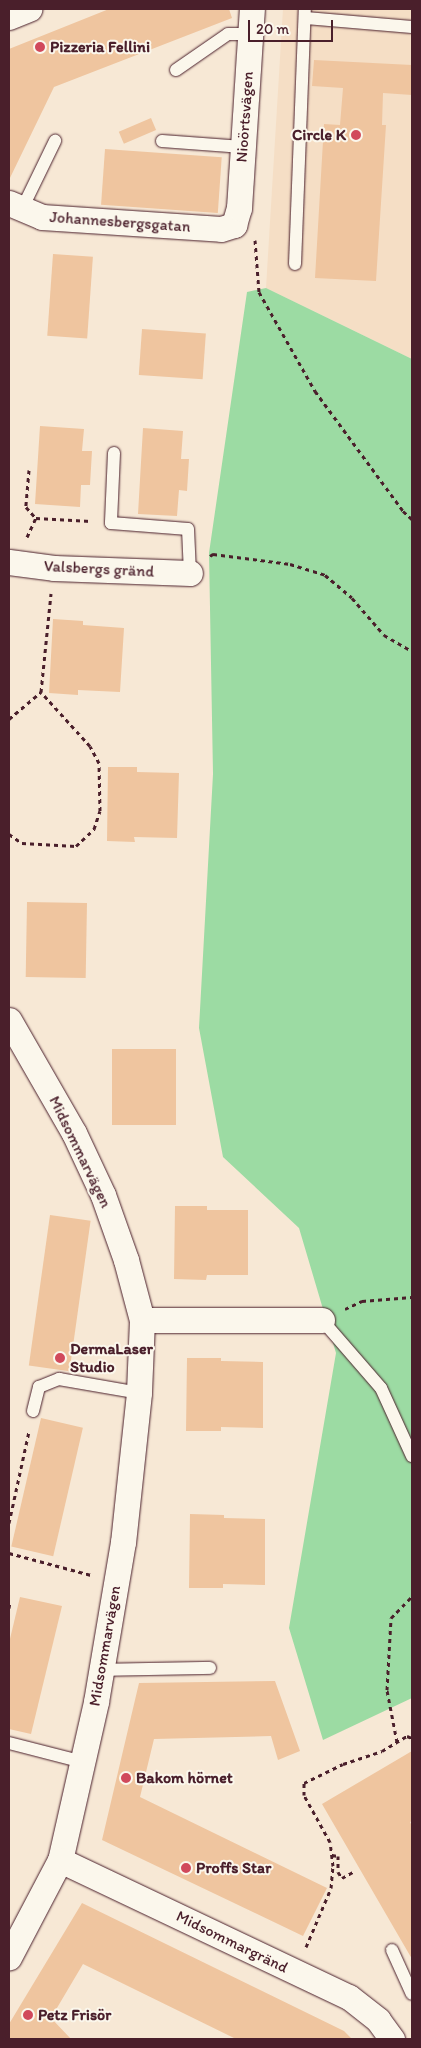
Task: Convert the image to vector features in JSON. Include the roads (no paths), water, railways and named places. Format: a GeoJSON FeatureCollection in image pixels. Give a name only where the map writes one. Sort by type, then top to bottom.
{"type":"FeatureCollection","features":[{"type":"Feature","properties":{"kind":"street"},"geometry":{"type":"LineString","coordinates":[[9,17],[29,9]]}},
{"type":"Feature","properties":{"kind":"street","name":"Nioörtsvägen"},"geometry":{"type":"LineString","coordinates":[[234,225],[239,208],[252,9]]}},
{"type":"Feature","properties":{"kind":"street","name":"Johannesbergsgatan"},"geometry":{"type":"LineString","coordinates":[[16,206],[42,217],[221,229],[234,225]]}},
{"type":"Feature","properties":{"kind":"street","name":"Valsbergs gränd"},"geometry":{"type":"LineString","coordinates":[[9,562],[54,568],[190,573]]}},
{"type":"Feature","properties":{"kind":"street","name":"Midsommarvägen"},"geometry":{"type":"LineString","coordinates":[[9,1020],[74,1133],[104,1195],[126,1260],[142,1320],[139,1393],[123,1542],[83,1762],[60,1860],[9,1957]]}},
{"type":"Feature","properties":{"kind":"street"},"geometry":{"type":"LineString","coordinates":[[142,1320],[322,1320]]}},
{"type":"Feature","properties":{"kind":"street","name":"Midsommargränd"},"geometry":{"type":"LineString","coordinates":[[60,1860],[349,1997],[378,2020],[392,2039]]}},
{"type":"Feature","properties":{"kind":"lane"},"geometry":{"type":"LineString","coordinates":[[295,264],[306,13],[412,27]]}},
{"type":"Feature","properties":{"kind":"lane"},"geometry":{"type":"LineString","coordinates":[[176,70],[228,34],[250,34]]}},
{"type":"Feature","properties":{"kind":"lane"},"geometry":{"type":"LineString","coordinates":[[16,206],[55,141]]}},
{"type":"Feature","properties":{"kind":"lane"},"geometry":{"type":"LineString","coordinates":[[162,141],[243,147]]}},
{"type":"Feature","properties":{"kind":"lane"},"geometry":{"type":"LineString","coordinates":[[114,453],[111,523],[188,529],[190,573]]}},
{"type":"Feature","properties":{"kind":"lane"},"geometry":{"type":"LineString","coordinates":[[322,1320],[381,1388],[412,1456]]}},
{"type":"Feature","properties":{"kind":"lane"},"geometry":{"type":"LineString","coordinates":[[33,1411],[39,1386],[59,1380],[139,1393]]}},
{"type":"Feature","properties":{"kind":"lane"},"geometry":{"type":"LineString","coordinates":[[101,1670],[210,1668]]}},
{"type":"Feature","properties":{"kind":"lane"},"geometry":{"type":"LineString","coordinates":[[9,1743],[83,1762]]}},
{"type":"Feature","properties":{"kind":"lane"},"geometry":{"type":"LineString","coordinates":[[392,1950],[412,1994]]}},
{"type":"Feature","properties":{"kind":"place","name":"Pizzeria Fellini"},"geometry":{"type":"Point","coordinates":[40,47]}},
{"type":"Feature","properties":{"kind":"place","name":"Circle K"},"geometry":{"type":"Point","coordinates":[356,135]}},
{"type":"Feature","properties":{"kind":"place","name":"DermaLaser Studio"},"geometry":{"type":"Point","coordinates":[60,1358]}},
{"type":"Feature","properties":{"kind":"place","name":"Bakom hörnet"},"geometry":{"type":"Point","coordinates":[126,1778]}},
{"type":"Feature","properties":{"kind":"place","name":"Proffs Star"},"geometry":{"type":"Point","coordinates":[186,1868]}},
{"type":"Feature","properties":{"kind":"place","name":"Petz Frisör"},"geometry":{"type":"Point","coordinates":[28,2015]}}]}
